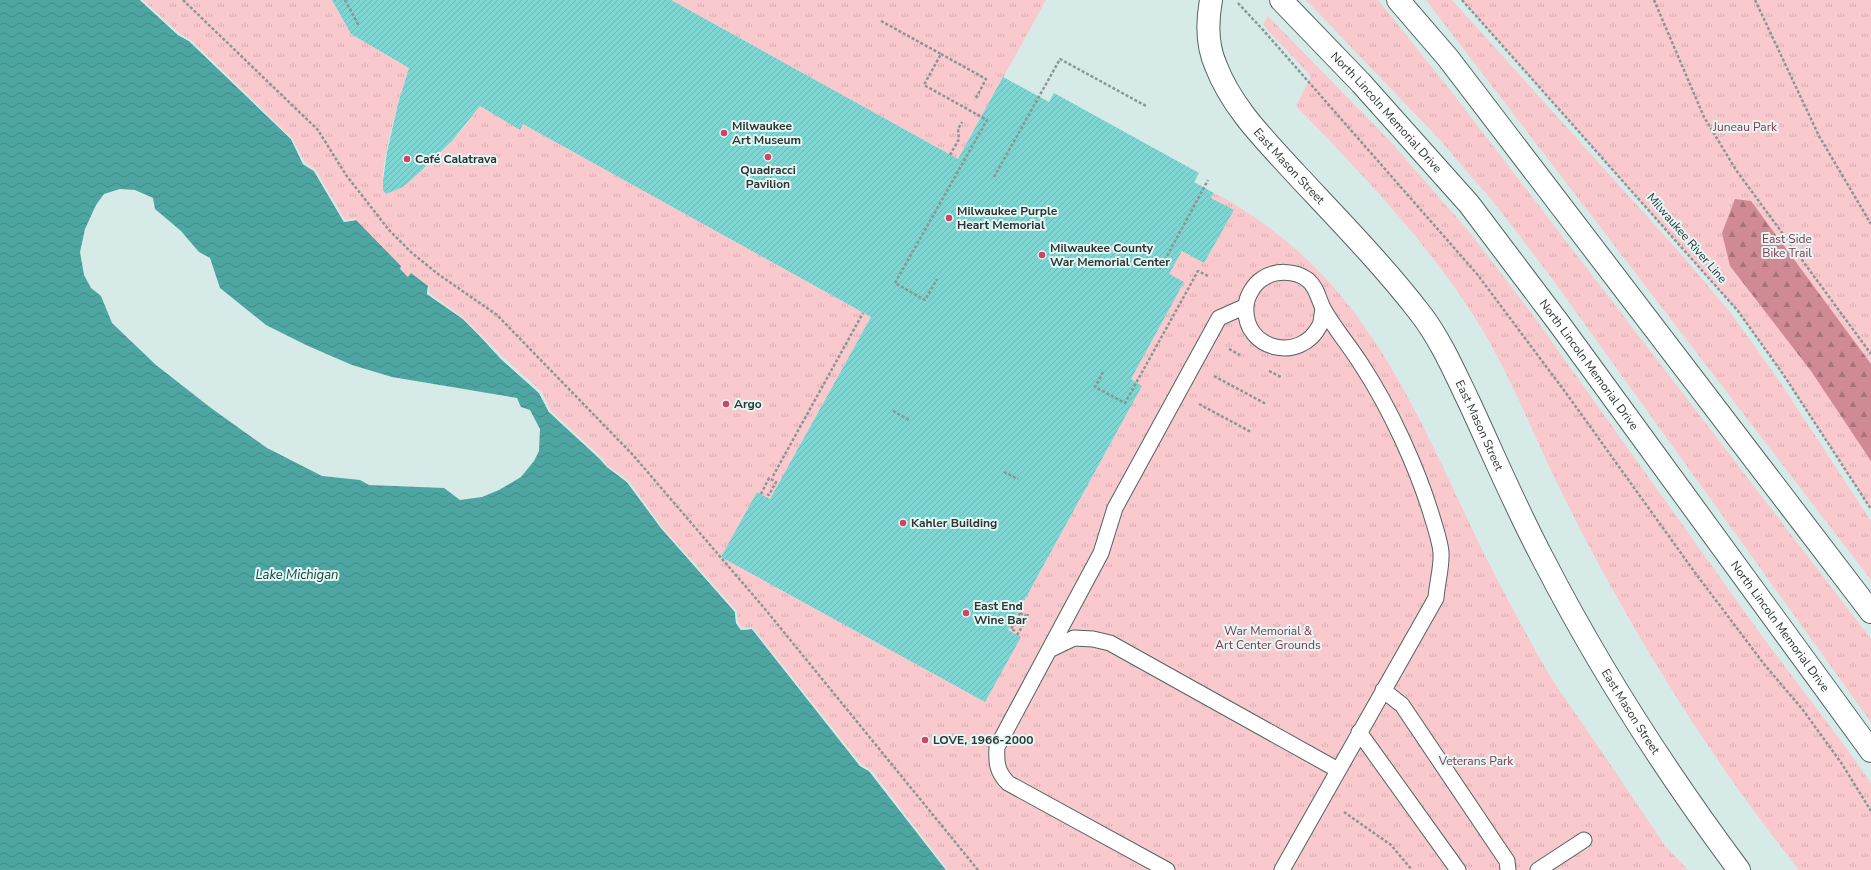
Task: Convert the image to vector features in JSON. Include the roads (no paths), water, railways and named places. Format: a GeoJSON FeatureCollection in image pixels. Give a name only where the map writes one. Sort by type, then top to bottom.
{"type":"FeatureCollection","features":[{"type":"Feature","properties":{"kind":"main road","name":"North Lincoln Memorial Drive"},"geometry":{"type":"LineString","coordinates":[[1281,0],[1361,83],[1469,204],[1558,322],[1871,751]]}},
{"type":"Feature","properties":{"kind":"main road"},"geometry":{"type":"LineString","coordinates":[[1398,0],[1448,58],[1871,612]]}},
{"type":"Feature","properties":{"kind":"main road","name":"East Mason Street"},"geometry":{"type":"LineString","coordinates":[[1211,1],[1208,27],[1210,48],[1215,66],[1225,86],[1256,131],[1393,278],[1425,319],[1455,372],[1542,558],[1586,639],[1634,720],[1739,870]]}},
{"type":"Feature","properties":{"kind":"lane"},"geometry":{"type":"LineString","coordinates":[[1282,870],[1436,598],[1441,553],[1424,491],[1384,402],[1361,364],[1323,308],[1318,292],[1307,280],[1293,273],[1277,272],[1262,279],[1251,291],[1246,306],[1248,325],[1259,340],[1276,348],[1295,348],[1310,339],[1320,325],[1323,308]]}},
{"type":"Feature","properties":{"kind":"lane"},"geometry":{"type":"LineString","coordinates":[[1167,870],[1008,783],[1000,774],[996,761],[997,747],[1101,553],[1115,508],[1219,318],[1246,306]]}},
{"type":"Feature","properties":{"kind":"lane"},"geometry":{"type":"LineString","coordinates":[[1049,650],[1074,638],[1093,639],[1110,643],[1338,770]]}},
{"type":"Feature","properties":{"kind":"lane"},"geometry":{"type":"LineString","coordinates":[[1383,690],[1402,705],[1507,861],[1508,870]]}},
{"type":"Feature","properties":{"kind":"lane"},"geometry":{"type":"LineString","coordinates":[[1359,732],[1458,870]]}},
{"type":"Feature","properties":{"kind":"lane"},"geometry":{"type":"LineString","coordinates":[[1538,870],[1584,840]]}},
{"type":"Feature","properties":{"kind":"water","name":"Lake Michigan"},"geometry":{"type":"Polygon","coordinates":[[[0,0],[140,0],[178,35],[189,41],[291,139],[303,164],[314,171],[344,222],[356,220],[401,266],[400,269],[408,277],[411,273],[428,286],[427,294],[463,319],[501,359],[539,393],[549,412],[607,467],[627,482],[661,528],[735,612],[736,623],[741,630],[752,629],[860,766],[869,771],[946,870],[0,870],[0,0]]]}},
{"type":"Feature","properties":{"kind":"place","name":"Milwaukee Art Museum"},"geometry":{"type":"Point","coordinates":[724,133]}},
{"type":"Feature","properties":{"kind":"place","name":"Quadracci Pavilion"},"geometry":{"type":"Point","coordinates":[768,157]}},
{"type":"Feature","properties":{"kind":"place","name":"Café Calatrava"},"geometry":{"type":"Point","coordinates":[407,159]}},
{"type":"Feature","properties":{"kind":"place","name":"Milwaukee Purple Heart Memorial"},"geometry":{"type":"Point","coordinates":[949,218]}},
{"type":"Feature","properties":{"kind":"place","name":"Milwaukee County War Memorial Center"},"geometry":{"type":"Point","coordinates":[1042,255]}},
{"type":"Feature","properties":{"kind":"place","name":"Argo"},"geometry":{"type":"Point","coordinates":[726,404]}},
{"type":"Feature","properties":{"kind":"place","name":"Kahler Building"},"geometry":{"type":"Point","coordinates":[903,523]}},
{"type":"Feature","properties":{"kind":"place","name":"East End Wine Bar"},"geometry":{"type":"Point","coordinates":[966,613]}},
{"type":"Feature","properties":{"kind":"place","name":"LOVE, 1966-2000"},"geometry":{"type":"Point","coordinates":[925,740]}},
{"type":"Feature","properties":{"kind":"park label","name":"Juneau Park"},"geometry":{"type":"Point","coordinates":[1745,127]}},
{"type":"Feature","properties":{"kind":"park label","name":"East Side Bike Trail"},"geometry":{"type":"Point","coordinates":[1787,246]}},
{"type":"Feature","properties":{"kind":"park label","name":"War Memorial & Art Center Grounds"},"geometry":{"type":"Point","coordinates":[1268,638]}},
{"type":"Feature","properties":{"kind":"park label","name":"Veterans Park"},"geometry":{"type":"Point","coordinates":[1476,761]}}]}
